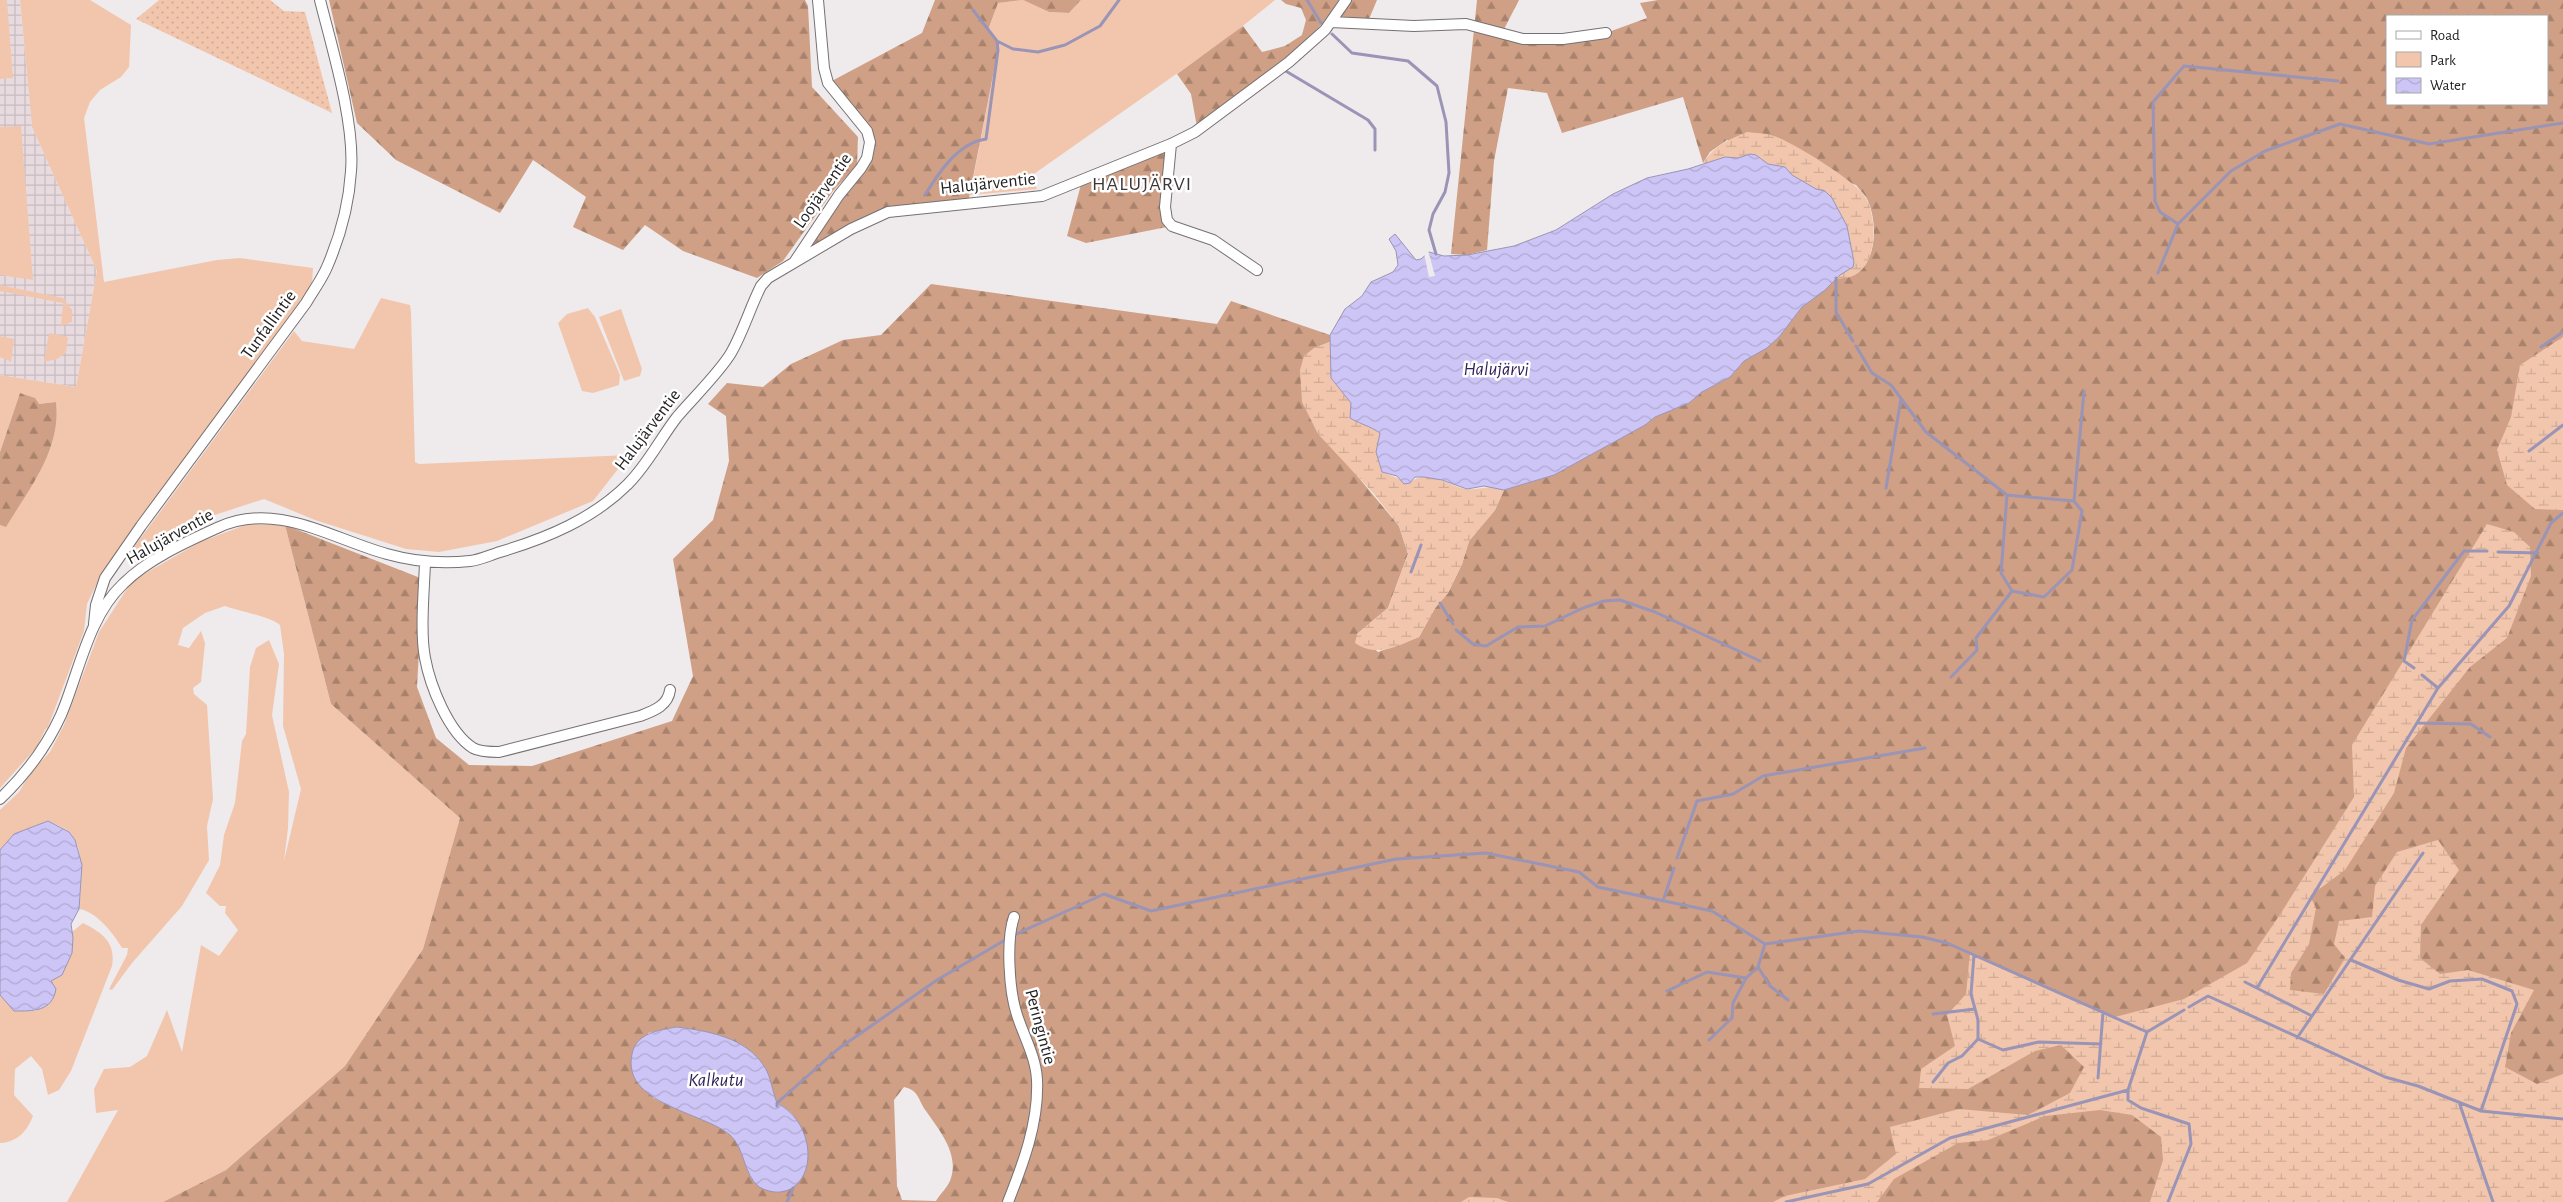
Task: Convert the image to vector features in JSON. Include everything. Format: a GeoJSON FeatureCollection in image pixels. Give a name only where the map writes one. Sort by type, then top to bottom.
{"type":"FeatureCollection","features":[{"type":"Feature","properties":{"kind":"street","name":"Tunfallintie"},"geometry":{"type":"LineString","coordinates":[[93,630],[96,605],[105,578],[141,526],[306,303],[327,268],[340,232],[351,170],[346,108],[320,0]]}},
{"type":"Feature","properties":{"kind":"street","name":"Loojärventie"},"geometry":{"type":"LineString","coordinates":[[794,263],[839,195],[867,158],[870,142],[867,132],[828,83],[824,68],[818,0]]}},
{"type":"Feature","properties":{"kind":"street","name":"Halujärventie"},"geometry":{"type":"LineString","coordinates":[[0,799],[41,753],[60,717],[93,630],[109,600],[123,583],[151,563],[206,533],[236,521],[274,518],[303,524],[386,554],[425,562],[472,561],[510,549],[566,527],[605,504],[629,484],[674,421],[724,364],[732,351],[760,286],[768,278],[851,229],[888,212],[1042,196],[1171,144],[1195,132],[1281,68],[1332,22],[1346,0]]}},
{"type":"Feature","properties":{"kind":"street"},"geometry":{"type":"LineString","coordinates":[[1332,22],[1414,26],[1466,24],[1523,39],[1563,39],[1606,33]]}},
{"type":"Feature","properties":{"kind":"street"},"geometry":{"type":"LineString","coordinates":[[1171,144],[1165,207],[1167,220],[1172,226],[1220,244],[1257,270]]}},
{"type":"Feature","properties":{"kind":"street"},"geometry":{"type":"LineString","coordinates":[[425,562],[424,656],[431,682],[447,716],[473,748],[487,752],[499,752],[640,716],[657,710],[669,697],[670,690]]}},
{"type":"Feature","properties":{"kind":"street","name":"Peringintie"},"geometry":{"type":"LineString","coordinates":[[1008,1202],[1027,1153],[1037,1088],[1035,1063],[1016,1013],[1010,974],[1011,926],[1014,917]]}},
{"type":"Feature","properties":{"kind":"shaded area"},"geometry":{"type":"Polygon","coordinates":[[[0,0],[20,0],[32,127],[97,271],[76,387],[0,375],[0,0]]]}},
{"type":"Feature","properties":{"kind":"green space"},"geometry":{"type":"Polygon","coordinates":[[[0,0],[7,0],[13,78],[0,79],[0,0]]]}},
{"type":"Feature","properties":{"kind":"green space"},"geometry":{"type":"Polygon","coordinates":[[[20,0],[90,0],[131,25],[129,67],[121,77],[100,90],[90,102],[84,118],[104,282],[217,260],[240,258],[313,268],[312,283],[303,297],[102,573],[87,604],[84,631],[48,727],[37,747],[0,788],[0,525],[6,526],[34,483],[49,452],[57,419],[56,402],[39,404],[20,393],[0,452],[0,375],[76,387],[97,271],[32,127],[20,0]]]}},
{"type":"Feature","properties":{"kind":"green space"},"geometry":{"type":"Polygon","coordinates":[[[159,0],[270,0],[284,11],[305,12],[332,113],[136,19],[159,0]]]}},
{"type":"Feature","properties":{"kind":"green space"},"geometry":{"type":"Polygon","coordinates":[[[329,0],[805,0],[808,6],[812,87],[858,137],[857,165],[833,191],[783,261],[757,278],[683,251],[645,225],[623,250],[573,227],[586,197],[533,160],[500,213],[396,160],[357,123],[329,0]]]}},
{"type":"Feature","properties":{"kind":"green space"},"geometry":{"type":"Polygon","coordinates":[[[935,0],[1023,0],[998,3],[988,30],[997,41],[998,50],[968,203],[888,212],[793,263],[861,168],[870,142],[828,83],[922,33],[935,0]]]}},
{"type":"Feature","properties":{"kind":"green space"},"geometry":{"type":"Polygon","coordinates":[[[1023,0],[1049,12],[1069,13],[1081,0],[1275,0],[1229,37],[1031,176],[1037,189],[970,195],[998,50],[997,41],[988,30],[998,3],[1023,0]]]}},
{"type":"Feature","properties":{"kind":"green space"},"geometry":{"type":"Polygon","coordinates":[[[1023,0],[1081,0],[1069,13],[1049,12],[1023,0]]]}},
{"type":"Feature","properties":{"kind":"green space"},"geometry":{"type":"Polygon","coordinates":[[[1281,0],[1339,0],[1310,37],[1292,54],[1274,70],[1197,127],[1191,94],[1177,74],[1243,26],[1262,52],[1285,46],[1302,35],[1306,20],[1301,8],[1286,4],[1281,0]]]}},
{"type":"Feature","properties":{"kind":"green space"},"geometry":{"type":"Polygon","coordinates":[[[1350,0],[1377,0],[1369,19],[1340,18],[1350,0]]]}},
{"type":"Feature","properties":{"kind":"green space"},"geometry":{"type":"Polygon","coordinates":[[[1477,0],[1519,0],[1501,35],[1523,39],[1606,33],[1647,18],[1640,3],[1658,0],[2563,0],[2563,1202],[163,1202],[226,1170],[345,1066],[423,949],[460,818],[331,704],[285,525],[423,579],[417,687],[436,738],[469,765],[532,766],[672,721],[693,676],[673,559],[713,520],[729,461],[726,416],[708,404],[727,383],[763,387],[791,364],[843,340],[881,335],[931,284],[1217,324],[1231,301],[1330,335],[1330,342],[1314,348],[1348,465],[1399,526],[1408,554],[1388,608],[1357,634],[1378,652],[1419,637],[1435,608],[1448,593],[1462,564],[1469,541],[1495,510],[1504,490],[1554,475],[1645,425],[1655,417],[1689,403],[1702,392],[1730,377],[1744,361],[1779,337],[1802,307],[1836,278],[1850,277],[1860,271],[1872,249],[1874,236],[1871,208],[1866,197],[1856,185],[1727,140],[1710,152],[1703,163],[1683,97],[1562,133],[1547,93],[1508,88],[1494,161],[1487,250],[1467,255],[1451,254],[1477,0]],[[677,1027],[648,1033],[653,1098],[716,1125],[731,1136],[738,1145],[752,1177],[808,1155],[805,1139],[799,1124],[790,1112],[777,1103],[768,1074],[756,1056],[737,1042],[725,1037],[677,1027]],[[904,1087],[894,1100],[897,1186],[902,1200],[936,1201],[951,1178],[953,1169],[950,1151],[942,1134],[923,1107],[918,1096],[913,1090],[904,1087]]]}},
{"type":"Feature","properties":{"kind":"green space"},"geometry":{"type":"Polygon","coordinates":[[[21,126],[33,280],[0,275],[0,127],[21,126]]]}},
{"type":"Feature","properties":{"kind":"green space"},"geometry":{"type":"Polygon","coordinates":[[[1747,132],[1771,135],[1795,146],[1851,182],[1866,198],[1873,222],[1872,250],[1867,262],[1860,271],[1850,277],[1836,278],[1854,262],[1847,226],[1832,198],[1825,191],[1816,189],[1792,175],[1785,167],[1768,164],[1756,155],[1738,158],[1725,157],[1710,163],[1703,163],[1722,144],[1747,132]]]}},
{"type":"Feature","properties":{"kind":"green space"},"geometry":{"type":"Polygon","coordinates":[[[1171,144],[1165,207],[1172,226],[1086,243],[1067,236],[1082,181],[1171,144]]]}},
{"type":"Feature","properties":{"kind":"green space"},"geometry":{"type":"Polygon","coordinates":[[[0,285],[63,298],[72,310],[72,322],[61,326],[63,303],[0,291],[0,285]]]}},
{"type":"Feature","properties":{"kind":"green space"},"geometry":{"type":"Polygon","coordinates":[[[381,298],[410,305],[415,462],[419,464],[629,455],[593,501],[497,541],[439,552],[406,549],[315,520],[264,499],[190,523],[169,542],[132,561],[134,547],[294,331],[302,341],[354,349],[381,298]]]}},
{"type":"Feature","properties":{"kind":"green space"},"geometry":{"type":"Polygon","coordinates":[[[588,308],[595,317],[620,375],[619,385],[593,393],[582,391],[558,323],[567,314],[588,308]]]}},
{"type":"Feature","properties":{"kind":"green space"},"geometry":{"type":"Polygon","coordinates":[[[621,309],[642,369],[640,376],[624,381],[599,317],[621,309]]]}},
{"type":"Feature","properties":{"kind":"green space"},"geometry":{"type":"Polygon","coordinates":[[[49,333],[68,337],[66,353],[57,359],[44,362],[49,333]]]}},
{"type":"Feature","properties":{"kind":"green space"},"geometry":{"type":"Polygon","coordinates":[[[0,336],[14,339],[11,362],[0,357],[0,336]]]}},
{"type":"Feature","properties":{"kind":"green space"},"geometry":{"type":"Polygon","coordinates":[[[2563,337],[2563,510],[2535,509],[2507,485],[2497,450],[2511,417],[2520,365],[2563,337]]]}},
{"type":"Feature","properties":{"kind":"green space"},"geometry":{"type":"Polygon","coordinates":[[[1330,342],[1331,378],[1351,403],[1358,423],[1369,425],[1380,433],[1376,452],[1382,472],[1410,483],[1416,479],[1430,477],[1465,489],[1498,488],[1504,490],[1495,510],[1469,541],[1462,564],[1448,593],[1435,608],[1419,637],[1387,649],[1371,650],[1355,643],[1357,634],[1388,608],[1408,554],[1399,526],[1374,494],[1318,434],[1302,402],[1300,370],[1304,356],[1314,348],[1330,342]]]}},
{"type":"Feature","properties":{"kind":"green space"},"geometry":{"type":"Polygon","coordinates":[[[20,393],[35,398],[39,404],[56,402],[57,419],[54,436],[42,468],[6,527],[0,525],[0,452],[20,393]]]}},
{"type":"Feature","properties":{"kind":"green space"},"geometry":{"type":"Polygon","coordinates":[[[248,524],[285,525],[331,704],[460,818],[423,949],[345,1066],[226,1170],[163,1202],[67,1202],[118,1110],[96,1113],[94,1089],[104,1069],[130,1067],[147,1056],[167,1010],[182,1052],[201,945],[219,956],[238,930],[225,913],[226,906],[220,906],[206,893],[220,865],[224,835],[235,803],[242,741],[246,734],[250,667],[256,648],[269,640],[279,664],[272,715],[289,792],[288,828],[284,861],[301,789],[283,726],[284,654],[280,625],[262,617],[225,606],[205,613],[183,628],[178,645],[189,648],[201,631],[205,643],[201,682],[193,688],[194,694],[207,705],[213,799],[207,826],[209,860],[182,906],[132,963],[112,990],[109,989],[127,955],[128,948],[122,948],[109,930],[92,914],[79,909],[81,869],[78,848],[74,839],[67,830],[48,821],[14,834],[0,850],[0,810],[19,792],[31,772],[50,752],[64,725],[99,632],[132,581],[200,542],[248,524]]]}},
{"type":"Feature","properties":{"kind":"green space"},"geometry":{"type":"Polygon","coordinates":[[[2487,524],[2514,532],[2530,547],[2531,576],[2507,638],[2470,667],[2406,748],[2394,793],[2345,870],[2310,896],[2316,908],[2309,944],[2291,973],[2290,990],[2324,994],[2345,958],[2334,944],[2339,921],[2372,917],[2375,886],[2397,852],[2438,840],[2459,870],[2421,925],[2420,958],[2440,974],[2468,970],[2534,990],[2511,1033],[2505,1067],[2537,1084],[2563,1074],[2563,1202],[2150,1202],[2163,1160],[2161,1137],[2132,1115],[2100,1110],[2045,1116],[1988,1140],[1958,1143],[1894,1179],[1877,1202],[1773,1202],[1785,1196],[1865,1179],[1896,1154],[1890,1127],[1959,1109],[2028,1115],[2070,1093],[2084,1067],[2061,1045],[2035,1051],[1968,1089],[1919,1088],[1921,1069],[1955,1046],[1947,1015],[1966,994],[1970,953],[2115,1017],[2184,999],[2247,963],[2354,797],[2352,745],[2487,524]]]}},
{"type":"Feature","properties":{"kind":"green space"},"geometry":{"type":"Polygon","coordinates":[[[83,923],[102,935],[110,945],[113,958],[112,966],[71,1071],[59,1090],[48,1095],[42,1069],[31,1056],[15,1069],[14,1095],[33,1116],[21,1135],[0,1143],[0,995],[14,1011],[36,1011],[73,938],[72,932],[83,923]]]}},
{"type":"Feature","properties":{"kind":"green space"},"geometry":{"type":"Polygon","coordinates":[[[1469,1197],[1497,1198],[1508,1202],[1461,1202],[1469,1197]]]}},
{"type":"Feature","properties":{"kind":"water","name":"Halujärvi"},"geometry":{"type":"Polygon","coordinates":[[[1750,154],[1756,155],[1768,164],[1785,167],[1792,175],[1816,189],[1825,191],[1832,198],[1847,226],[1854,262],[1853,267],[1840,275],[1824,291],[1802,307],[1779,337],[1767,348],[1744,361],[1730,377],[1702,392],[1689,403],[1655,417],[1645,425],[1554,475],[1504,490],[1484,486],[1467,489],[1442,480],[1424,477],[1415,477],[1410,483],[1404,484],[1397,476],[1382,472],[1376,452],[1380,433],[1350,418],[1351,403],[1331,378],[1330,335],[1345,309],[1362,296],[1371,282],[1393,272],[1398,265],[1396,251],[1389,239],[1395,234],[1416,260],[1421,259],[1429,252],[1444,256],[1467,255],[1514,246],[1556,230],[1613,194],[1647,178],[1688,169],[1725,157],[1738,158],[1750,154]]]}},
{"type":"Feature","properties":{"kind":"water"},"geometry":{"type":"Polygon","coordinates":[[[48,821],[69,832],[75,840],[82,865],[79,909],[71,924],[73,938],[72,953],[62,975],[51,981],[56,989],[54,997],[46,1006],[35,1010],[14,1011],[0,995],[0,850],[14,834],[48,821]]]}},
{"type":"Feature","properties":{"kind":"water","name":"Kalkutu"},"geometry":{"type":"Polygon","coordinates":[[[677,1027],[725,1037],[747,1048],[764,1066],[777,1103],[790,1112],[800,1124],[806,1139],[807,1165],[800,1181],[794,1187],[787,1191],[778,1192],[759,1187],[750,1175],[739,1147],[730,1135],[718,1127],[667,1105],[651,1096],[639,1085],[632,1071],[634,1047],[638,1041],[649,1034],[677,1027]]]}},
{"type":"Feature","properties":{"kind":"pier"},"geometry":{"type":"Polygon","coordinates":[[[1428,250],[1435,276],[1429,277],[1424,253],[1428,250]]]}},
{"type":"Feature","properties":{"kind":"waterway"},"geometry":{"type":"LineString","coordinates":[[973,10],[997,41],[1013,49],[1038,52],[1065,45],[1100,26],[1119,0]]}},
{"type":"Feature","properties":{"kind":"waterway"},"geometry":{"type":"LineString","coordinates":[[1307,0],[1321,23]]}},
{"type":"Feature","properties":{"kind":"waterway"},"geometry":{"type":"LineString","coordinates":[[1332,34],[1352,53],[1408,61],[1437,86],[1446,122],[1449,173],[1445,192],[1433,214],[1429,230],[1436,254]]}},
{"type":"Feature","properties":{"kind":"waterway"},"geometry":{"type":"LineString","coordinates":[[925,195],[936,177],[958,152],[967,146],[986,139],[998,50],[997,41]]}},
{"type":"Feature","properties":{"kind":"waterway"},"geometry":{"type":"LineString","coordinates":[[2178,224],[2160,212],[2155,201],[2153,102],[2184,66],[2338,81]]}},
{"type":"Feature","properties":{"kind":"waterway"},"geometry":{"type":"LineString","coordinates":[[1284,70],[1368,120],[1375,129],[1375,150]]}},
{"type":"Feature","properties":{"kind":"waterway"},"geometry":{"type":"LineString","coordinates":[[2158,273],[2178,224],[2231,171],[2265,151],[2340,124],[2429,144],[2563,123]]}},
{"type":"Feature","properties":{"kind":"waterway"},"geometry":{"type":"LineString","coordinates":[[1836,278],[1836,312],[1853,341]]}},
{"type":"Feature","properties":{"kind":"waterway"},"geometry":{"type":"LineString","coordinates":[[2541,347],[2563,332]]}},
{"type":"Feature","properties":{"kind":"waterway"},"geometry":{"type":"LineString","coordinates":[[1856,346],[1872,373],[1891,385],[1926,432],[2007,495],[2074,501],[2082,511],[2072,570],[2044,597],[2012,591],[2001,573],[2007,495]]}},
{"type":"Feature","properties":{"kind":"waterway"},"geometry":{"type":"LineString","coordinates":[[2074,501],[2084,391]]}},
{"type":"Feature","properties":{"kind":"waterway"},"geometry":{"type":"LineString","coordinates":[[1886,488],[1901,399]]}},
{"type":"Feature","properties":{"kind":"waterway"},"geometry":{"type":"LineString","coordinates":[[2529,451],[2563,425]]}},
{"type":"Feature","properties":{"kind":"waterway"},"geometry":{"type":"LineString","coordinates":[[2257,988],[2438,688],[2509,606],[2551,523],[2563,513]]}},
{"type":"Feature","properties":{"kind":"waterway"},"geometry":{"type":"LineString","coordinates":[[1411,572],[1421,545]]}},
{"type":"Feature","properties":{"kind":"waterway"},"geometry":{"type":"LineString","coordinates":[[2414,668],[2404,661],[2412,620],[2464,551],[2487,551]]}},
{"type":"Feature","properties":{"kind":"waterway"},"geometry":{"type":"LineString","coordinates":[[2498,552],[2538,553]]}},
{"type":"Feature","properties":{"kind":"waterway"},"geometry":{"type":"LineString","coordinates":[[1951,677],[1977,650],[1976,638],[2012,591]]}},
{"type":"Feature","properties":{"kind":"waterway"},"geometry":{"type":"LineString","coordinates":[[1456,630],[1473,644],[1486,646],[1518,627],[1545,626],[1583,608],[1604,601],[1620,600],[1655,612],[1760,661]]}},
{"type":"Feature","properties":{"kind":"waterway"},"geometry":{"type":"LineString","coordinates":[[1440,603],[1453,624]]}},
{"type":"Feature","properties":{"kind":"waterway"},"geometry":{"type":"LineString","coordinates":[[2422,675],[2438,688]]}},
{"type":"Feature","properties":{"kind":"waterway"},"geometry":{"type":"LineString","coordinates":[[2418,723],[2471,724],[2490,737]]}},
{"type":"Feature","properties":{"kind":"waterway"},"geometry":{"type":"LineString","coordinates":[[1677,858],[1697,801],[1733,794],[1763,776],[1925,748]]}},
{"type":"Feature","properties":{"kind":"waterway"},"geometry":{"type":"LineString","coordinates":[[1014,935],[1104,894],[1151,911],[1396,859],[1486,853],[1579,872],[1598,887],[1712,911],[1765,944],[1859,931],[1922,937],[1947,943],[2147,1032],[2184,1010]]}},
{"type":"Feature","properties":{"kind":"waterway"},"geometry":{"type":"LineString","coordinates":[[2297,1038],[2423,853]]}},
{"type":"Feature","properties":{"kind":"waterway"},"geometry":{"type":"LineString","coordinates":[[1663,901],[1674,868]]}},
{"type":"Feature","properties":{"kind":"waterway"},"geometry":{"type":"LineString","coordinates":[[777,1106],[777,1103],[838,1049],[937,980],[1005,940]]}},
{"type":"Feature","properties":{"kind":"waterway"},"geometry":{"type":"LineString","coordinates":[[1709,1040],[1732,1018],[1733,1003],[1746,978],[1758,967],[1765,944]]}},
{"type":"Feature","properties":{"kind":"waterway"},"geometry":{"type":"LineString","coordinates":[[1933,1082],[1948,1063],[1962,1056],[1978,1039],[1978,1020],[1971,994],[1974,955]]}},
{"type":"Feature","properties":{"kind":"waterway"},"geometry":{"type":"LineString","coordinates":[[2351,960],[2398,980],[2429,989],[2450,981],[2482,979],[2512,991],[2517,1004],[2481,1111]]}},
{"type":"Feature","properties":{"kind":"waterway"},"geometry":{"type":"LineString","coordinates":[[1758,967],[1770,986],[1788,1000]]}},
{"type":"Feature","properties":{"kind":"waterway"},"geometry":{"type":"LineString","coordinates":[[1667,991],[1707,972],[1746,978]]}},
{"type":"Feature","properties":{"kind":"waterway"},"geometry":{"type":"LineString","coordinates":[[2245,982],[2312,1016]]}},
{"type":"Feature","properties":{"kind":"waterway"},"geometry":{"type":"LineString","coordinates":[[2189,1007],[2208,996],[2385,1077],[2418,1086],[2481,1111],[2563,1119]]}},
{"type":"Feature","properties":{"kind":"waterway"},"geometry":{"type":"LineString","coordinates":[[1933,1014],[1975,1009]]}},
{"type":"Feature","properties":{"kind":"waterway"},"geometry":{"type":"LineString","coordinates":[[2098,1078],[2103,1012]]}},
{"type":"Feature","properties":{"kind":"waterway"},"geometry":{"type":"LineString","coordinates":[[2147,1032],[2128,1090],[2128,1100],[2141,1108],[2189,1124],[2191,1144],[2168,1202]]}},
{"type":"Feature","properties":{"kind":"waterway"},"geometry":{"type":"LineString","coordinates":[[1978,1039],[2003,1050],[2039,1042],[2101,1044]]}},
{"type":"Feature","properties":{"kind":"waterway"},"geometry":{"type":"LineString","coordinates":[[1786,1202],[1868,1184],[1950,1138],[2128,1090]]}},
{"type":"Feature","properties":{"kind":"waterway"},"geometry":{"type":"LineString","coordinates":[[2459,1102],[2493,1202]]}},
{"type":"Feature","properties":{"kind":"waterway"},"geometry":{"type":"LineString","coordinates":[[787,1202],[793,1188]]}},
{"type":"Feature","properties":{"kind":"district","name":"HALUJÄRVI"},"geometry":{"type":"Point","coordinates":[1142,184]}}]}
